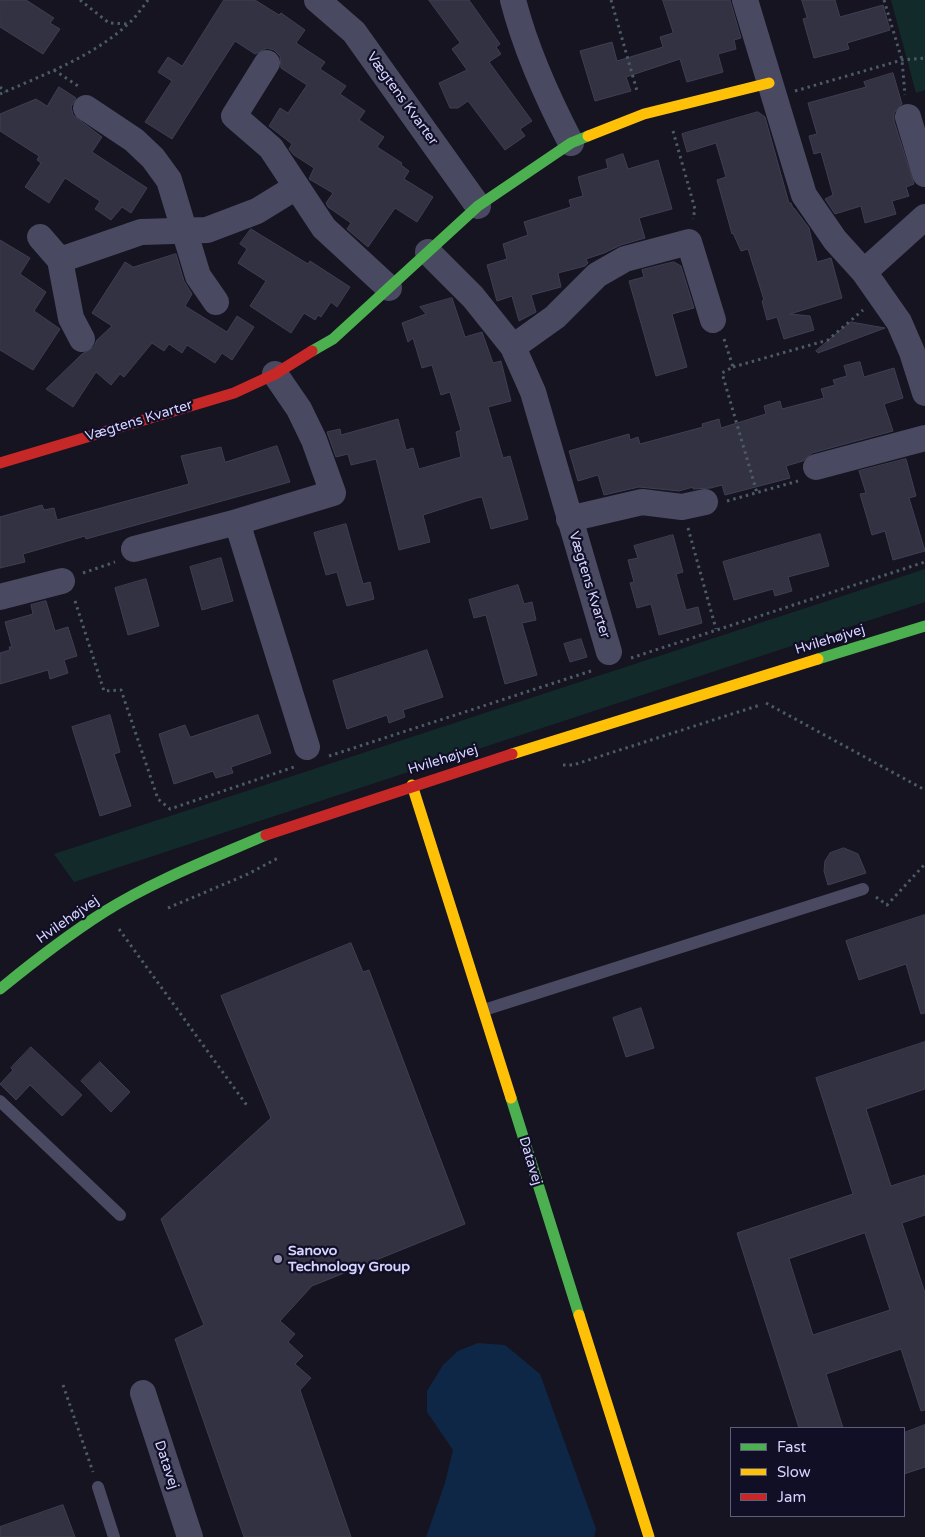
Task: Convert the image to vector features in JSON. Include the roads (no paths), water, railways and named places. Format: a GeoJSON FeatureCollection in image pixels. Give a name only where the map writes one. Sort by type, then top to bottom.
{"type":"FeatureCollection","features":[{"type":"Feature","properties":{"kind":"street","name":"Vægtens Kvarter"},"geometry":{"type":"LineString","coordinates":[[317,0],[354,32],[478,206]]}},
{"type":"Feature","properties":{"kind":"street"},"geometry":{"type":"LineString","coordinates":[[513,0],[544,92],[571,143]]}},
{"type":"Feature","properties":{"kind":"street"},"geometry":{"type":"LineString","coordinates":[[745,0],[804,195],[835,240],[864,272],[898,322],[912,352],[925,393]]}},
{"type":"Feature","properties":{"kind":"street"},"geometry":{"type":"LineString","coordinates":[[267,63],[234,116],[270,148],[324,228],[388,288]]}},
{"type":"Feature","properties":{"kind":"street","name":"Vægtens Kvarter"},"geometry":{"type":"LineString","coordinates":[[0,463],[234,393],[276,374],[333,339],[478,206],[571,143],[644,114],[666,108],[772,90]]}},
{"type":"Feature","properties":{"kind":"street"},"geometry":{"type":"LineString","coordinates":[[86,108],[134,140],[153,158],[169,180],[198,276],[216,302]]}},
{"type":"Feature","properties":{"kind":"street"},"geometry":{"type":"LineString","coordinates":[[908,117],[925,174]]}},
{"type":"Feature","properties":{"kind":"street"},"geometry":{"type":"LineString","coordinates":[[60,260],[141,232],[207,230],[257,211],[296,187]]}},
{"type":"Feature","properties":{"kind":"street"},"geometry":{"type":"LineString","coordinates":[[864,272],[925,217]]}},
{"type":"Feature","properties":{"kind":"street"},"geometry":{"type":"LineString","coordinates":[[40,237],[60,260],[71,318],[82,339]]}},
{"type":"Feature","properties":{"kind":"street"},"geometry":{"type":"LineString","coordinates":[[513,347],[555,318],[597,275],[625,259],[689,242],[713,320]]}},
{"type":"Feature","properties":{"kind":"street","name":"Vægtens Kvarter"},"geometry":{"type":"LineString","coordinates":[[428,252],[473,297],[513,347],[533,392],[611,660]]}},
{"type":"Feature","properties":{"kind":"street"},"geometry":{"type":"LineString","coordinates":[[134,549],[236,522],[332,493],[314,440],[299,409],[276,374]]}},
{"type":"Feature","properties":{"kind":"street"},"geometry":{"type":"LineString","coordinates":[[816,467],[925,438]]}},
{"type":"Feature","properties":{"kind":"street","name":"Vægtens Kvarter"},"geometry":{"type":"LineString","coordinates":[[569,519],[642,502],[694,505]]}},
{"type":"Feature","properties":{"kind":"street"},"geometry":{"type":"LineString","coordinates":[[236,522],[311,756]]}},
{"type":"Feature","properties":{"kind":"street"},"geometry":{"type":"LineString","coordinates":[[0,597],[62,581]]}},
{"type":"Feature","properties":{"kind":"street","name":"Hvilehøjvej"},"geometry":{"type":"LineString","coordinates":[[0,989],[28,966],[105,911],[183,871],[270,833],[412,785],[925,626]]}},
{"type":"Feature","properties":{"kind":"street","name":"Datavej"},"geometry":{"type":"LineString","coordinates":[[412,785],[649,1537]]}},
{"type":"Feature","properties":{"kind":"street","name":"Datavej"},"geometry":{"type":"LineString","coordinates":[[140,1385],[190,1537]]}},
{"type":"Feature","properties":{"kind":"lane"},"geometry":{"type":"LineString","coordinates":[[484,1010],[862,889]]}},
{"type":"Feature","properties":{"kind":"lane"},"geometry":{"type":"LineString","coordinates":[[0,1101],[120,1215]]}},
{"type":"Feature","properties":{"kind":"lane"},"geometry":{"type":"LineString","coordinates":[[98,1487],[114,1537]]}},
{"type":"Feature","properties":{"kind":"water"},"geometry":{"type":"Polygon","coordinates":[[[478,1343],[505,1345],[540,1374],[596,1529],[594,1537],[426,1537],[445,1483],[453,1450],[427,1412],[427,1391],[443,1365],[458,1351],[478,1343]]]}},
{"type":"Feature","properties":{"kind":"place","name":"Sanovo Technology Group"},"geometry":{"type":"Point","coordinates":[278,1259]}}]}
